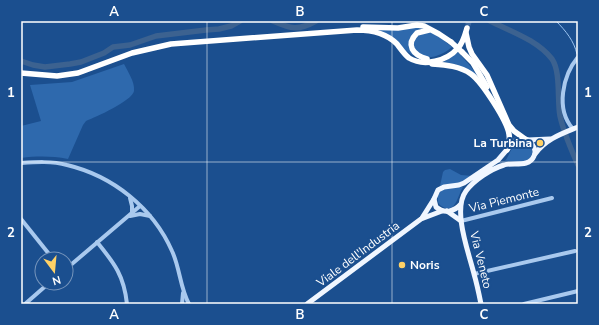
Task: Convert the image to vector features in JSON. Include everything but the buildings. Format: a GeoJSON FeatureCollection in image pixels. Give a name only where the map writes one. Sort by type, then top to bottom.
{"type":"FeatureCollection","features":[{"type":"Feature","properties":{"kind":"highway"},"geometry":{"type":"LineString","coordinates":[[326,32],[360,27],[398,28],[417,25],[433,30],[451,42],[473,63],[508,126]]}},
{"type":"Feature","properties":{"kind":"highway"},"geometry":{"type":"LineString","coordinates":[[411,59],[429,62],[446,58],[458,48],[467,28]]}},
{"type":"Feature","properties":{"kind":"highway"},"geometry":{"type":"LineString","coordinates":[[400,49],[415,58],[428,59],[441,57],[459,43],[467,28]]}},
{"type":"Feature","properties":{"kind":"highway"},"geometry":{"type":"LineString","coordinates":[[467,28],[469,47],[486,75],[508,126],[510,138],[507,150]]}},
{"type":"Feature","properties":{"kind":"highway"},"geometry":{"type":"LineString","coordinates":[[21,73],[57,76],[78,73],[132,53],[171,44],[326,32],[357,30],[372,31],[386,36],[411,59],[420,63],[453,66],[471,74],[483,85],[508,126],[526,139]]}},
{"type":"Feature","properties":{"kind":"highway"},"geometry":{"type":"LineString","coordinates":[[428,59],[421,58],[414,52],[411,47],[411,41],[417,32],[423,30],[433,30]]}},
{"type":"Feature","properties":{"kind":"main road","name":"Viale dell'Industria"},"geometry":{"type":"LineString","coordinates":[[307,304],[421,219],[455,209],[461,204],[462,197],[466,190],[480,178],[504,165],[526,163],[531,160],[541,146],[551,139],[574,129]]}},
{"type":"Feature","properties":{"kind":"main road"},"geometry":{"type":"LineString","coordinates":[[526,139],[534,147],[535,154]]}},
{"type":"Feature","properties":{"kind":"main road","name":"Viale dell'Industria"},"geometry":{"type":"LineString","coordinates":[[421,219],[434,199],[436,192],[446,186],[464,183],[498,160],[516,140],[551,139]]}},
{"type":"Feature","properties":{"kind":"main road"},"geometry":{"type":"LineString","coordinates":[[434,199],[436,207],[444,211]]}},
{"type":"Feature","properties":{"kind":"main road","name":"Via Veneto"},"geometry":{"type":"LineString","coordinates":[[461,204],[462,221],[481,304]]}},
{"type":"Feature","properties":{"kind":"main road","name":"Via Veneto"},"geometry":{"type":"LineString","coordinates":[[444,211],[462,221]]}},
{"type":"Feature","properties":{"kind":"street"},"geometry":{"type":"LineString","coordinates":[[574,129],[570,125],[564,110],[562,94],[567,75],[578,56]]}},
{"type":"Feature","properties":{"kind":"street"},"geometry":{"type":"LineString","coordinates":[[21,163],[43,162],[72,166],[104,178],[129,196],[150,216],[173,252],[183,290],[189,304]]}},
{"type":"Feature","properties":{"kind":"street"},"geometry":{"type":"LineString","coordinates":[[129,196],[132,206],[132,213]]}},
{"type":"Feature","properties":{"kind":"street","name":"Via Piemonte"},"geometry":{"type":"LineString","coordinates":[[462,221],[552,198]]}},
{"type":"Feature","properties":{"kind":"street"},"geometry":{"type":"LineString","coordinates":[[74,262],[140,206]]}},
{"type":"Feature","properties":{"kind":"street"},"geometry":{"type":"LineString","coordinates":[[126,218],[140,214],[150,216]]}},
{"type":"Feature","properties":{"kind":"street"},"geometry":{"type":"LineString","coordinates":[[21,220],[46,251]]}},
{"type":"Feature","properties":{"kind":"street"},"geometry":{"type":"LineString","coordinates":[[97,242],[110,257],[121,276],[127,304]]}},
{"type":"Feature","properties":{"kind":"street"},"geometry":{"type":"LineString","coordinates":[[474,274],[575,252]]}},
{"type":"Feature","properties":{"kind":"street"},"geometry":{"type":"LineString","coordinates":[[182,304],[183,290]]}},
{"type":"Feature","properties":{"kind":"street"},"geometry":{"type":"LineString","coordinates":[[24,304],[40,291]]}},
{"type":"Feature","properties":{"kind":"street"},"geometry":{"type":"LineString","coordinates":[[524,304],[578,291]]}},
{"type":"Feature","properties":{"kind":"shaded area"},"geometry":{"type":"Polygon","coordinates":[[[412,27],[422,28],[415,32],[411,51],[414,56],[377,29],[412,27]]]}},
{"type":"Feature","properties":{"kind":"shaded area"},"geometry":{"type":"Polygon","coordinates":[[[430,32],[437,35],[452,47],[436,56],[427,57],[419,54],[413,46],[416,36],[430,32]]]}},
{"type":"Feature","properties":{"kind":"shaded area"},"geometry":{"type":"Polygon","coordinates":[[[458,52],[479,78],[455,64],[443,62],[458,52]]]}},
{"type":"Feature","properties":{"kind":"shaded area"},"geometry":{"type":"Polygon","coordinates":[[[124,64],[133,84],[134,91],[132,95],[121,104],[86,121],[68,159],[56,157],[21,158],[21,126],[41,121],[30,85],[72,82],[124,64]]]}},
{"type":"Feature","properties":{"kind":"shaded area"},"geometry":{"type":"Polygon","coordinates":[[[518,142],[529,145],[532,151],[530,157],[522,162],[505,161],[514,146],[518,142]]]}},
{"type":"Feature","properties":{"kind":"shaded area"},"geometry":{"type":"Polygon","coordinates":[[[450,169],[461,175],[473,176],[458,184],[446,184],[440,186],[443,172],[450,169]]]}},
{"type":"Feature","properties":{"kind":"shaded area"},"geometry":{"type":"Polygon","coordinates":[[[463,187],[454,206],[447,208],[439,204],[438,196],[442,189],[463,187]]]}},
{"type":"Feature","properties":{"kind":"waterway"},"geometry":{"type":"LineString","coordinates":[[21,61],[45,67],[81,62],[104,53],[113,47],[130,45],[156,36],[219,29],[231,26],[240,21]]}},
{"type":"Feature","properties":{"kind":"waterway"},"geometry":{"type":"LineString","coordinates":[[273,21],[294,28],[299,28],[316,21]]}},
{"type":"Feature","properties":{"kind":"waterway"},"geometry":{"type":"LineString","coordinates":[[490,21],[532,42],[546,52],[552,59],[557,71],[560,116],[578,165]]}},
{"type":"Feature","properties":{"kind":"waterway"},"geometry":{"type":"LineString","coordinates":[[556,21],[569,36],[577,54]]}},
{"type":"Feature","properties":{"kind":"tunnel"},"geometry":{"type":"LineString","coordinates":[[468,25],[469,21]]}},
{"type":"Feature","properties":{"kind":"place","name":"La Turbina"},"geometry":{"type":"Point","coordinates":[540,143]}},
{"type":"Feature","properties":{"kind":"place","name":"Noris"},"geometry":{"type":"Point","coordinates":[402,265]}}]}
